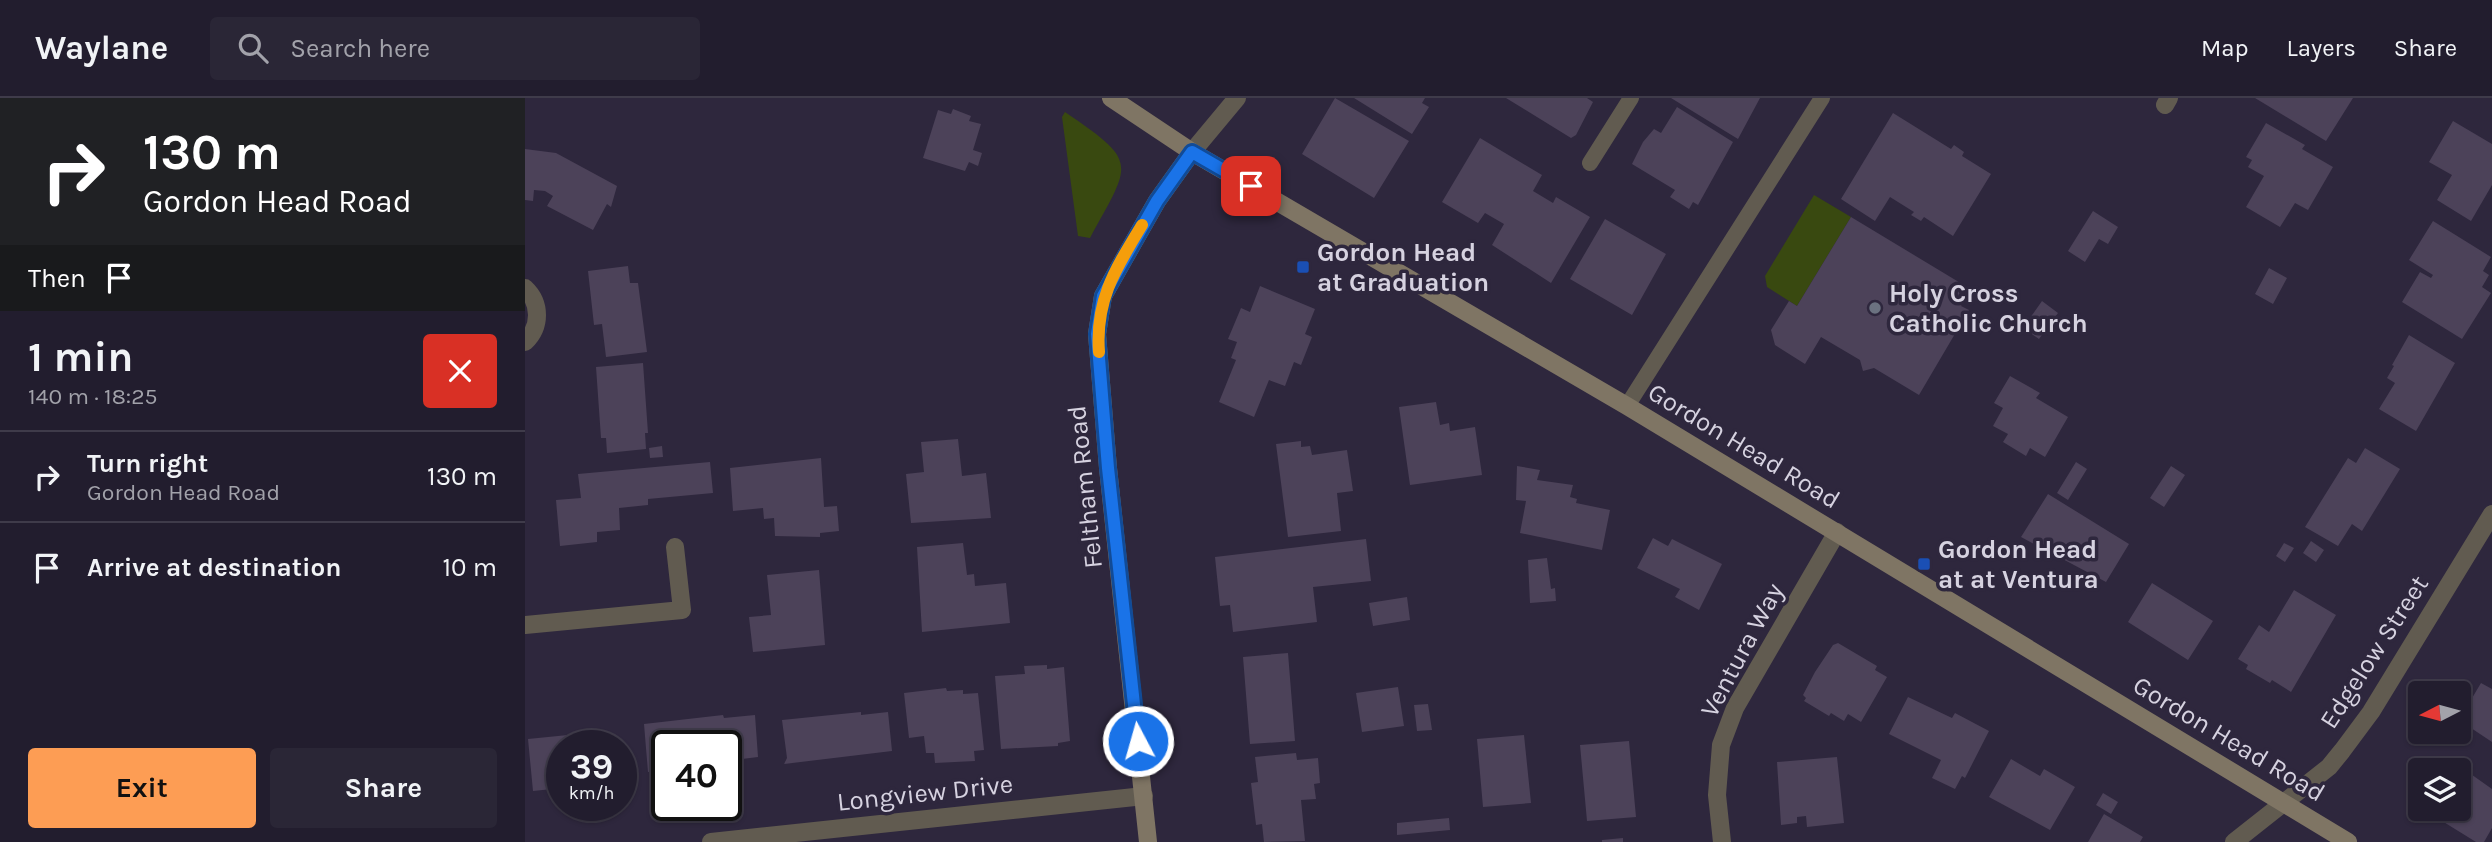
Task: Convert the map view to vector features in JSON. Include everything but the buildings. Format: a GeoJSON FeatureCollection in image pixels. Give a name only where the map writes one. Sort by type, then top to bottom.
{"type":"FeatureCollection","features":[{"type":"Feature","properties":{"kind":"main road","name":"Gordon Head Road"},"geometry":{"type":"LineString","coordinates":[[1111,98],[1192,152],[1627,406],[2348,842]]}},
{"type":"Feature","properties":{"kind":"main road","name":"Feltham Road"},"geometry":{"type":"LineString","coordinates":[[1149,842],[1108,468],[1097,334],[1103,296],[1157,201],[1192,152]]}},
{"type":"Feature","properties":{"kind":"street"},"geometry":{"type":"LineString","coordinates":[[1192,152],[1237,98]]}},
{"type":"Feature","properties":{"kind":"street"},"geometry":{"type":"LineString","coordinates":[[525,288],[535,303],[537,315],[535,327],[525,342]]}},
{"type":"Feature","properties":{"kind":"street","name":"Edgelow Street"},"geometry":{"type":"LineString","coordinates":[[2234,842],[2329,767],[2355,735],[2492,514]]}},
{"type":"Feature","properties":{"kind":"street","name":"Ventura Way"},"geometry":{"type":"LineString","coordinates":[[1722,842],[1717,795],[1720,758],[1735,708],[1837,532]]}},
{"type":"Feature","properties":{"kind":"street"},"geometry":{"type":"LineString","coordinates":[[525,625],[681,610],[675,547]]}},
{"type":"Feature","properties":{"kind":"street","name":"Longview Drive"},"geometry":{"type":"LineString","coordinates":[[711,842],[1144,796]]}},
{"type":"Feature","properties":{"kind":"lane"},"geometry":{"type":"LineString","coordinates":[[1590,163],[1630,98]]}},
{"type":"Feature","properties":{"kind":"lane"},"geometry":{"type":"LineString","coordinates":[[1627,406],[1822,98]]}},
{"type":"Feature","properties":{"kind":"green space"},"geometry":{"type":"Polygon","coordinates":[[[1065,112],[1106,143],[1117,154],[1121,166],[1114,193],[1090,238],[1078,236],[1062,117],[1065,112]]]}},
{"type":"Feature","properties":{"kind":"green space"},"geometry":{"type":"Polygon","coordinates":[[[1814,195],[1851,217],[1797,306],[1767,287],[1765,276],[1814,195]]]}},
{"type":"Feature","properties":{"kind":"slow traffic"},"geometry":{"type":"LineString","coordinates":[[1099,352],[1097,334],[1103,296],[1142,225]]}},
{"type":"Feature","properties":{"kind":"place","name":"Gordon Head at Graduation"},"geometry":{"type":"Point","coordinates":[1303,267]}},
{"type":"Feature","properties":{"kind":"place","name":"Holy Cross Catholic Church"},"geometry":{"type":"Point","coordinates":[1875,308]}},
{"type":"Feature","properties":{"kind":"place","name":"Gordon Head at at Ventura"},"geometry":{"type":"Point","coordinates":[1924,564]}},
{"type":"Feature","properties":{"kind":"route"},"geometry":{"type":"LineString","coordinates":[[1138,741],[1104,426],[1097,334],[1103,296],[1157,201],[1192,152],[1251,186]]}}]}
